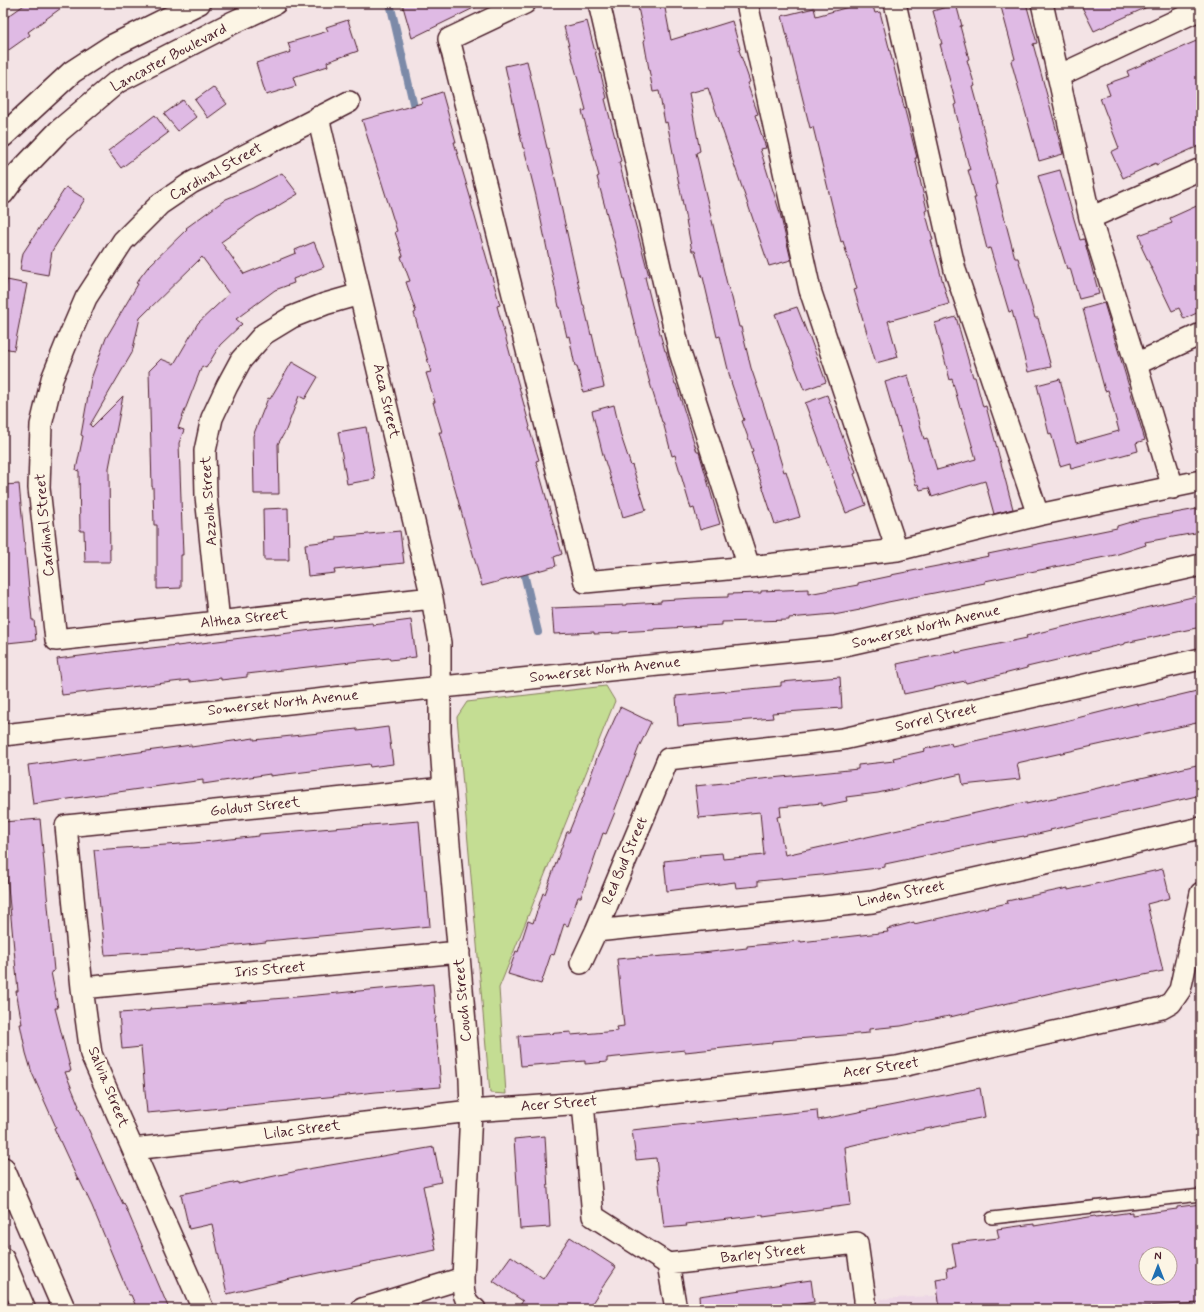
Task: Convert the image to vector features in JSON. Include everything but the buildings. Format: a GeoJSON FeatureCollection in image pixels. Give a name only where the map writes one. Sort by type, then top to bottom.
{"type":"FeatureCollection","features":[{"type":"Feature","properties":{"kind":"main road"},"geometry":{"type":"LineString","coordinates":[[3,136],[72,72],[112,46],[199,3]]}},
{"type":"Feature","properties":{"kind":"main road","name":"Lancaster Boulevard"},"geometry":{"type":"LineString","coordinates":[[3,193],[14,178],[53,136],[117,82],[275,3]]}},
{"type":"Feature","properties":{"kind":"main road"},"geometry":{"type":"LineString","coordinates":[[3,1168],[64,1309]]}},
{"type":"Feature","properties":{"kind":"main road"},"geometry":{"type":"LineString","coordinates":[[3,1259],[24,1309]]}},
{"type":"Feature","properties":{"kind":"street"},"geometry":{"type":"LineString","coordinates":[[525,3],[449,39],[585,582],[749,567],[896,550],[1038,515],[1201,481]]}},
{"type":"Feature","properties":{"kind":"street"},"geometry":{"type":"LineString","coordinates":[[598,3],[680,353],[749,567]]}},
{"type":"Feature","properties":{"kind":"street"},"geometry":{"type":"LineString","coordinates":[[747,3],[810,290],[896,550]]}},
{"type":"Feature","properties":{"kind":"street"},"geometry":{"type":"LineString","coordinates":[[895,3],[955,270],[1038,515]]}},
{"type":"Feature","properties":{"kind":"street"},"geometry":{"type":"LineString","coordinates":[[1042,3],[1090,218],[1173,488]]}},
{"type":"Feature","properties":{"kind":"street"},"geometry":{"type":"LineString","coordinates":[[1058,76],[1201,9]]}},
{"type":"Feature","properties":{"kind":"street","name":"Cardinal Street"},"geometry":{"type":"LineString","coordinates":[[56,640],[39,488],[41,426],[52,379],[86,298],[123,240],[160,204],[191,183],[349,102]]}},
{"type":"Feature","properties":{"kind":"street","name":"Acca Street"},"geometry":{"type":"LineString","coordinates":[[318,117],[432,598],[440,643],[440,687]]}},
{"type":"Feature","properties":{"kind":"street"},"geometry":{"type":"LineString","coordinates":[[1090,218],[1201,170]]}},
{"type":"Feature","properties":{"kind":"street","name":"Azzola Street"},"geometry":{"type":"LineString","coordinates":[[219,622],[206,496],[205,451],[212,418],[241,360],[264,334],[292,317],[325,304],[360,294]]}},
{"type":"Feature","properties":{"kind":"street"},"geometry":{"type":"LineString","coordinates":[[1136,364],[1201,334]]}},
{"type":"Feature","properties":{"kind":"street","name":"Somerset North Avenue"},"geometry":{"type":"LineString","coordinates":[[3,735],[440,687],[836,647],[1201,565]]}},
{"type":"Feature","properties":{"kind":"street","name":"Althea Street"},"geometry":{"type":"LineString","coordinates":[[56,640],[432,598]]}},
{"type":"Feature","properties":{"kind":"street","name":"Sorrel Street"},"geometry":{"type":"LineString","coordinates":[[668,759],[843,739],[1201,659]]}},
{"type":"Feature","properties":{"kind":"street","name":"Couch Street"},"geometry":{"type":"LineString","coordinates":[[440,687],[440,732],[444,788],[470,1079],[471,1110],[463,1296],[475,1309]]}},
{"type":"Feature","properties":{"kind":"street","name":"Red Bud Street"},"geometry":{"type":"LineString","coordinates":[[580,963],[596,930],[668,759]]}},
{"type":"Feature","properties":{"kind":"street","name":"Goldust Street"},"geometry":{"type":"LineString","coordinates":[[66,826],[444,788]]}},
{"type":"Feature","properties":{"kind":"street","name":"Salvia Street"},"geometry":{"type":"LineString","coordinates":[[66,826],[82,988],[91,1054],[204,1309]]}},
{"type":"Feature","properties":{"kind":"street","name":"Linden Street"},"geometry":{"type":"LineString","coordinates":[[596,930],[872,902],[1201,828]]}},
{"type":"Feature","properties":{"kind":"street","name":"Acer Street"},"geometry":{"type":"LineString","coordinates":[[471,1110],[583,1103],[897,1067],[1162,1008],[1171,1003],[1180,990],[1201,893]]}},
{"type":"Feature","properties":{"kind":"street","name":"Iris Street"},"geometry":{"type":"LineString","coordinates":[[82,988],[459,952]]}},
{"type":"Feature","properties":{"kind":"street"},"geometry":{"type":"LineString","coordinates":[[583,1103],[593,1216],[668,1264],[676,1309]]}},
{"type":"Feature","properties":{"kind":"street","name":"Lilac Street"},"geometry":{"type":"LineString","coordinates":[[133,1149],[471,1110]]}},
{"type":"Feature","properties":{"kind":"street","name":"Barley Street"},"geometry":{"type":"LineString","coordinates":[[668,1264],[857,1243],[865,1299],[865,1309]]}},
{"type":"Feature","properties":{"kind":"street"},"geometry":{"type":"LineString","coordinates":[[362,1309],[463,1278]]}},
{"type":"Feature","properties":{"kind":"lane"},"geometry":{"type":"LineString","coordinates":[[992,1218],[1201,1194]]}},
{"type":"Feature","properties":{"kind":"shaded area"},"geometry":{"type":"Polygon","coordinates":[[[1201,1280],[1201,1309],[881,1309],[880,1299],[1138,1284],[1138,1286],[1178,1286],[1178,1281],[1201,1280]]]}},
{"type":"Feature","properties":{"kind":"green space"},"geometry":{"type":"Polygon","coordinates":[[[606,686],[615,701],[499,988],[506,1094],[490,1093],[457,717],[467,702],[606,686]]]}},
{"type":"Feature","properties":{"kind":"waterway"},"geometry":{"type":"LineString","coordinates":[[390,3],[416,116]]}},
{"type":"Feature","properties":{"kind":"waterway"},"geometry":{"type":"LineString","coordinates":[[522,565],[538,632]]}}]}
